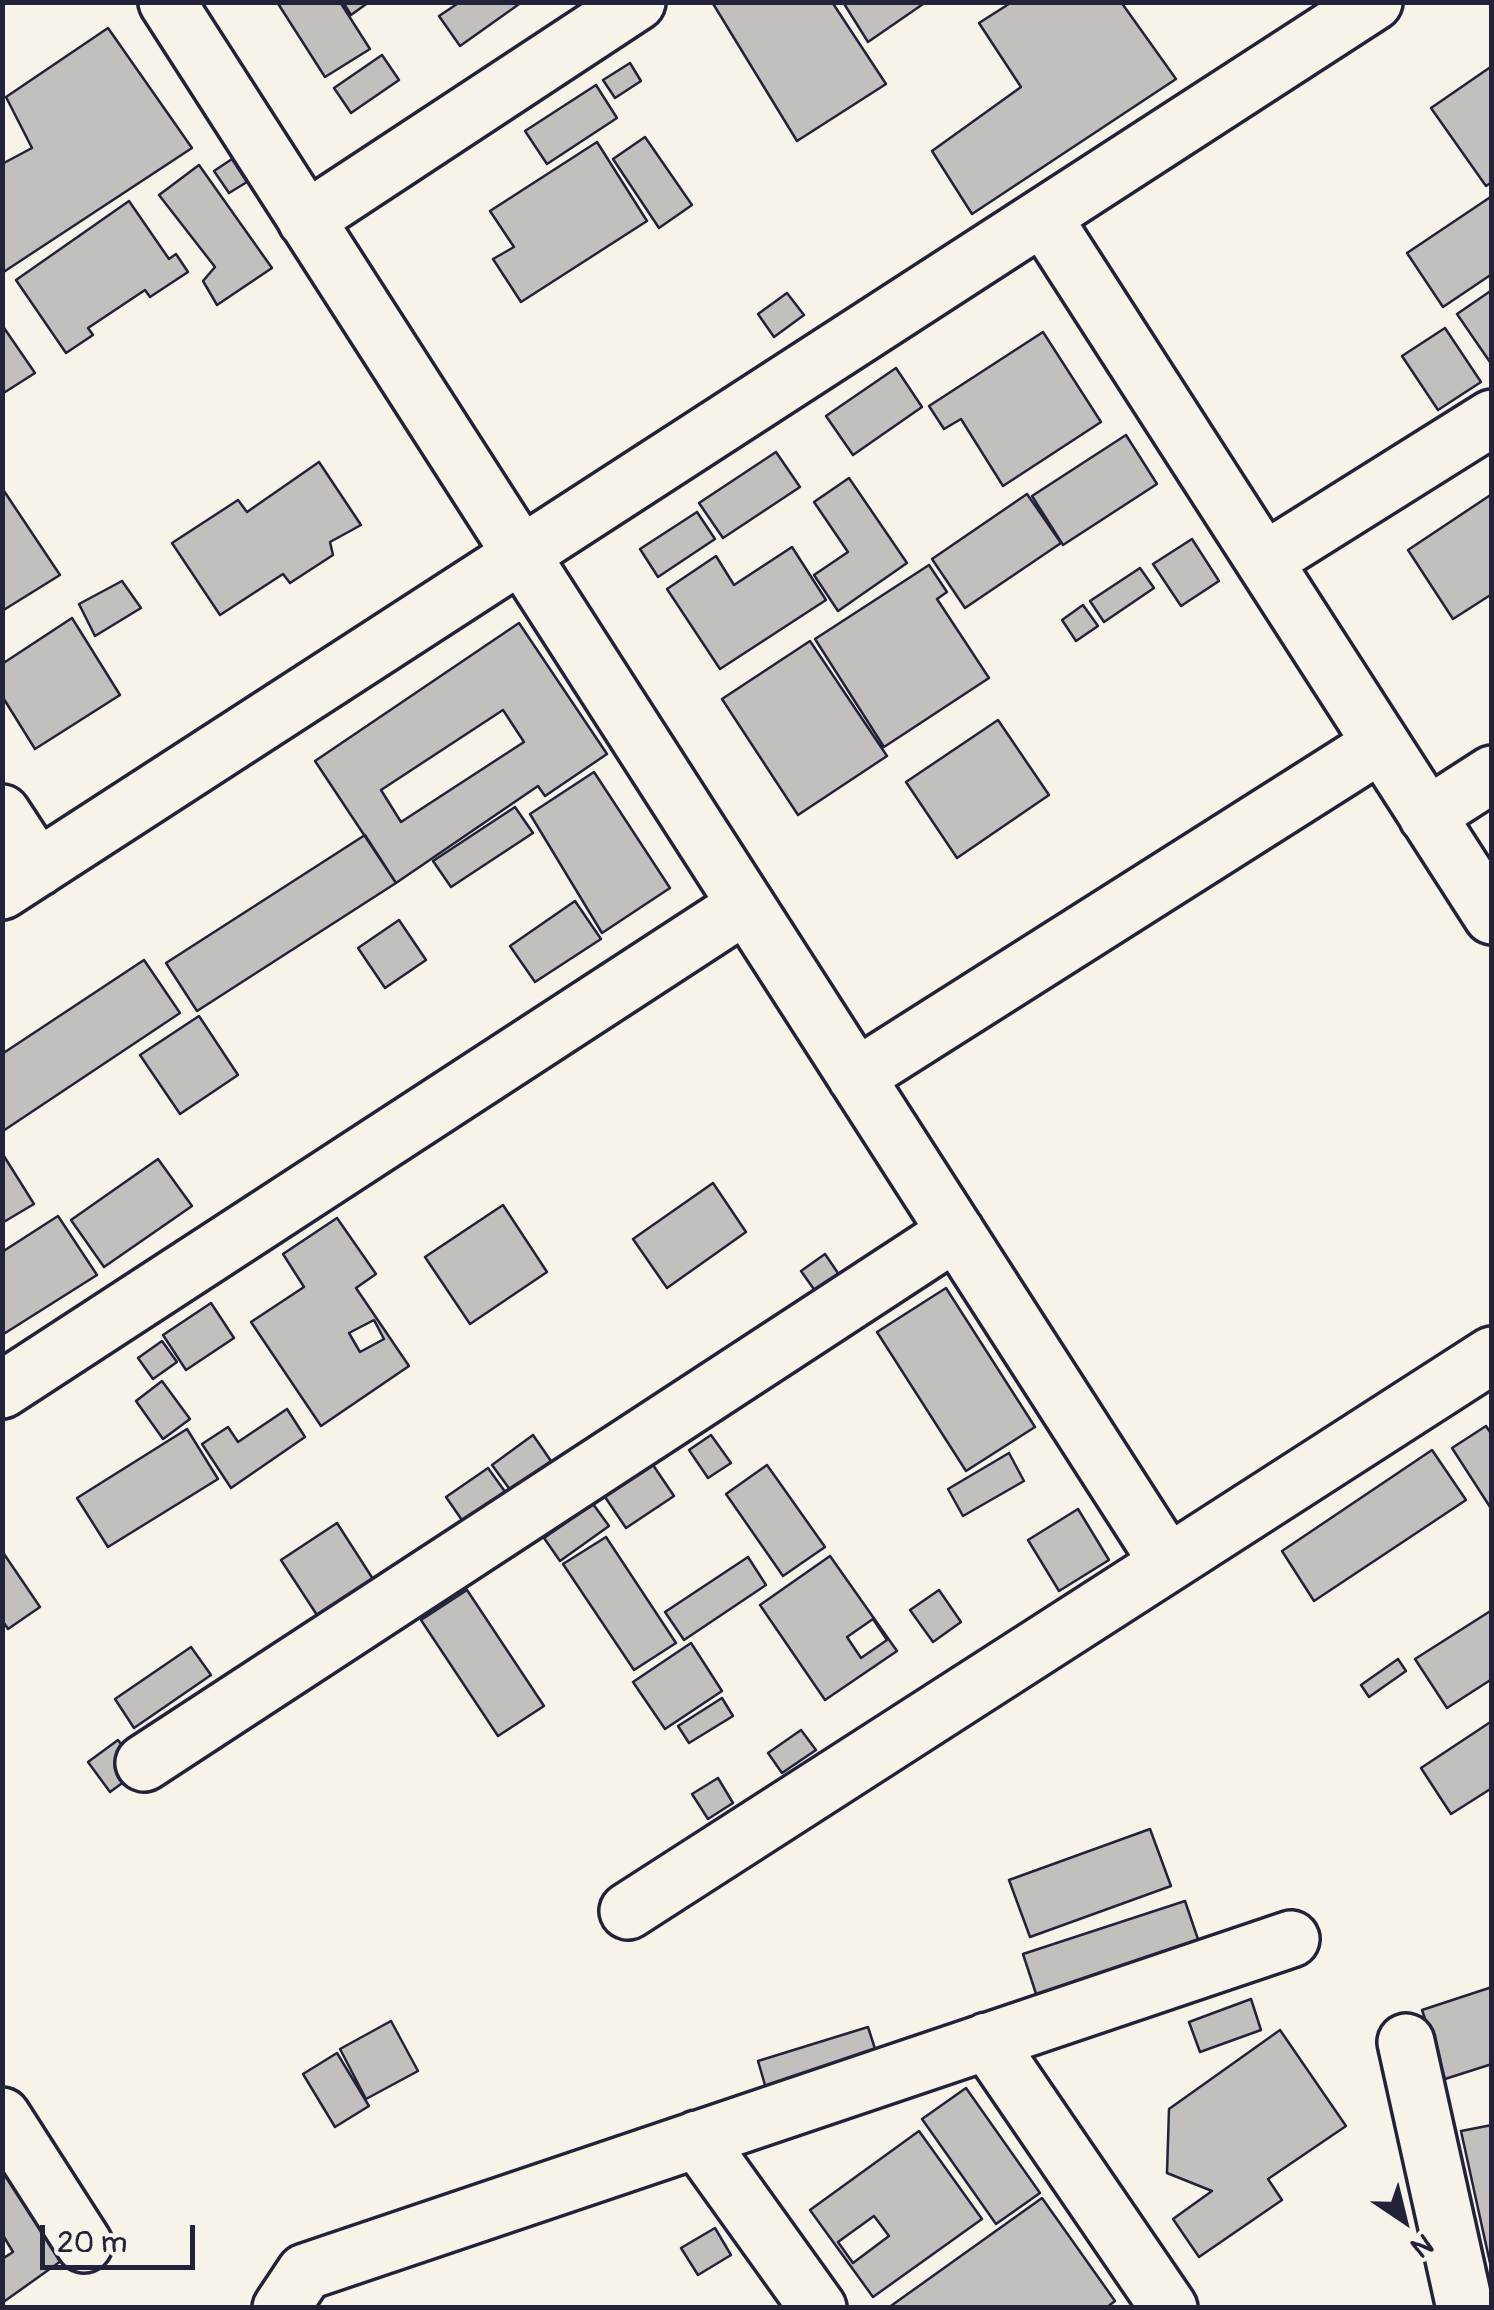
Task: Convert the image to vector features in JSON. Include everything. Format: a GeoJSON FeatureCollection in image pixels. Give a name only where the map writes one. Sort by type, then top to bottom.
{"type":"FeatureCollection","features":[{"type":"Feature","properties":{"kind":"street"},"geometry":{"type":"LineString","coordinates":[[167,2],[1168,1563]]}},
{"type":"Feature","properties":{"kind":"street"},"geometry":{"type":"LineString","coordinates":[[306,220],[637,2]]}},
{"type":"Feature","properties":{"kind":"street"},"geometry":{"type":"LineString","coordinates":[[2,814],[20,879],[1374,2]]}},
{"type":"Feature","properties":{"kind":"street"},"geometry":{"type":"LineString","coordinates":[[1044,217],[1492,916]]}},
{"type":"Feature","properties":{"kind":"street"},"geometry":{"type":"LineString","coordinates":[[1264,561],[1492,418]]}},
{"type":"Feature","properties":{"kind":"street"},"geometry":{"type":"LineString","coordinates":[[856,1077],[1381,744]]}},
{"type":"Feature","properties":{"kind":"street"},"geometry":{"type":"LineString","coordinates":[[1427,816],[1492,774]]}},
{"type":"Feature","properties":{"kind":"street"},"geometry":{"type":"LineString","coordinates":[[2,1390],[746,906]]}},
{"type":"Feature","properties":{"kind":"street"},"geometry":{"type":"LineString","coordinates":[[144,1763],[956,1232]]}},
{"type":"Feature","properties":{"kind":"street"},"geometry":{"type":"LineString","coordinates":[[628,1911],[1492,1355]]}},
{"type":"Feature","properties":{"kind":"street"},"geometry":{"type":"LineString","coordinates":[[305,2296],[696,2139],[1292,1938]]}},
{"type":"Feature","properties":{"kind":"street"},"geometry":{"type":"LineString","coordinates":[[986,2042],[1169,2308]]}},
{"type":"Feature","properties":{"kind":"street"},"geometry":{"type":"LineString","coordinates":[[1406,2042],[1465,2308]]}},
{"type":"Feature","properties":{"kind":"street"},"geometry":{"type":"LineString","coordinates":[[2,2116],[84,2244]]}},
{"type":"Feature","properties":{"kind":"street"},"geometry":{"type":"LineString","coordinates":[[696,2139],[818,2308]]}},
{"type":"Feature","properties":{"kind":"building"},"geometry":{"type":"Polygon","coordinates":[[[277,2],[340,2],[370,49],[325,77],[277,2]]]}},
{"type":"Feature","properties":{"kind":"building"},"geometry":{"type":"Polygon","coordinates":[[[343,2],[369,2],[351,15],[343,2]]]}},
{"type":"Feature","properties":{"kind":"building"},"geometry":{"type":"Polygon","coordinates":[[[460,2],[522,2],[460,46],[439,16],[460,2]]]}},
{"type":"Feature","properties":{"kind":"building"},"geometry":{"type":"Polygon","coordinates":[[[712,2],[832,2],[886,84],[797,141],[712,2]]]}},
{"type":"Feature","properties":{"kind":"building"},"geometry":{"type":"Polygon","coordinates":[[[843,2],[926,2],[868,42],[843,2]]]}},
{"type":"Feature","properties":{"kind":"building"},"geometry":{"type":"Polygon","coordinates":[[[1012,2],[1121,2],[1176,79],[972,214],[932,151],[1021,87],[979,23],[1012,2]]]}},
{"type":"Feature","properties":{"kind":"building"},"geometry":{"type":"Polygon","coordinates":[[[108,28],[192,148],[2,273],[2,164],[32,148],[6,97],[108,28]]]}},
{"type":"Feature","properties":{"kind":"building"},"geometry":{"type":"Polygon","coordinates":[[[382,55],[399,80],[351,113],[334,88],[382,55]]]}},
{"type":"Feature","properties":{"kind":"building"},"geometry":{"type":"Polygon","coordinates":[[[630,63],[641,81],[615,98],[603,80],[630,63]]]}},
{"type":"Feature","properties":{"kind":"building"},"geometry":{"type":"Polygon","coordinates":[[[1492,66],[1492,182],[1486,186],[1431,108],[1492,66]]]}},
{"type":"Feature","properties":{"kind":"building"},"geometry":{"type":"Polygon","coordinates":[[[596,85],[617,118],[547,164],[525,131],[596,85]]]}},
{"type":"Feature","properties":{"kind":"building"},"geometry":{"type":"Polygon","coordinates":[[[645,137],[692,205],[659,228],[613,159],[645,137]]]}},
{"type":"Feature","properties":{"kind":"building"},"geometry":{"type":"Polygon","coordinates":[[[597,142],[647,221],[521,302],[493,259],[514,247],[490,211],[597,142]]]}},
{"type":"Feature","properties":{"kind":"building"},"geometry":{"type":"Polygon","coordinates":[[[232,159],[247,182],[229,193],[214,171],[232,159]]]}},
{"type":"Feature","properties":{"kind":"building"},"geometry":{"type":"Polygon","coordinates":[[[199,165],[272,268],[217,305],[203,281],[215,267],[159,195],[199,165]]]}},
{"type":"Feature","properties":{"kind":"building"},"geometry":{"type":"Polygon","coordinates":[[[1492,196],[1492,274],[1443,307],[1407,253],[1492,196]]]}},
{"type":"Feature","properties":{"kind":"building"},"geometry":{"type":"Polygon","coordinates":[[[129,201],[169,259],[176,254],[188,272],[150,297],[145,290],[88,328],[93,335],[66,353],[16,280],[129,201]]]}},
{"type":"Feature","properties":{"kind":"building"},"geometry":{"type":"Polygon","coordinates":[[[1492,290],[1492,365],[1457,314],[1492,290]]]}},
{"type":"Feature","properties":{"kind":"building"},"geometry":{"type":"Polygon","coordinates":[[[787,293],[804,315],[774,337],[758,314],[787,293]]]}},
{"type":"Feature","properties":{"kind":"building"},"geometry":{"type":"Polygon","coordinates":[[[2,325],[35,373],[2,394],[2,325]]]}},
{"type":"Feature","properties":{"kind":"building"},"geometry":{"type":"Polygon","coordinates":[[[1445,328],[1481,382],[1438,410],[1402,356],[1445,328]]]}},
{"type":"Feature","properties":{"kind":"building"},"geometry":{"type":"Polygon","coordinates":[[[1043,332],[1101,422],[1003,486],[961,419],[944,429],[929,406],[1043,332]]]}},
{"type":"Feature","properties":{"kind":"building"},"geometry":{"type":"Polygon","coordinates":[[[896,368],[922,407],[853,455],[826,416],[896,368]]]}},
{"type":"Feature","properties":{"kind":"building"},"geometry":{"type":"Polygon","coordinates":[[[1126,435],[1157,484],[1063,545],[1032,496],[1126,435]]]}},
{"type":"Feature","properties":{"kind":"building"},"geometry":{"type":"Polygon","coordinates":[[[776,452],[800,487],[723,538],[699,503],[776,452]]]}},
{"type":"Feature","properties":{"kind":"building"},"geometry":{"type":"Polygon","coordinates":[[[319,462],[361,525],[330,542],[333,555],[290,583],[283,574],[220,615],[172,543],[238,500],[247,512],[319,462]]]}},
{"type":"Feature","properties":{"kind":"building"},"geometry":{"type":"Polygon","coordinates":[[[849,478],[907,563],[838,611],[814,575],[848,552],[814,502],[849,478]]]}},
{"type":"Feature","properties":{"kind":"building"},"geometry":{"type":"Polygon","coordinates":[[[2,488],[60,575],[2,611],[2,488]]]}},
{"type":"Feature","properties":{"kind":"building"},"geometry":{"type":"Polygon","coordinates":[[[1027,494],[1061,543],[965,608],[932,559],[1027,494]]]}},
{"type":"Feature","properties":{"kind":"building"},"geometry":{"type":"Polygon","coordinates":[[[1492,494],[1492,594],[1453,619],[1408,550],[1492,494]]]}},
{"type":"Feature","properties":{"kind":"building"},"geometry":{"type":"Polygon","coordinates":[[[697,512],[715,539],[658,577],[640,549],[697,512]]]}},
{"type":"Feature","properties":{"kind":"building"},"geometry":{"type":"Polygon","coordinates":[[[1192,539],[1219,581],[1181,606],[1153,564],[1192,539]]]}},
{"type":"Feature","properties":{"kind":"building"},"geometry":{"type":"Polygon","coordinates":[[[792,547],[826,600],[720,669],[667,589],[716,556],[734,585],[792,547]]]}},
{"type":"Feature","properties":{"kind":"building"},"geometry":{"type":"Polygon","coordinates":[[[929,565],[947,592],[937,599],[989,678],[884,747],[815,639],[929,565]]]}},
{"type":"Feature","properties":{"kind":"building"},"geometry":{"type":"Polygon","coordinates":[[[1140,568],[1154,588],[1104,622],[1090,601],[1140,568]]]}},
{"type":"Feature","properties":{"kind":"building"},"geometry":{"type":"Polygon","coordinates":[[[122,581],[141,608],[95,636],[79,604],[122,581]]]}},
{"type":"Feature","properties":{"kind":"building"},"geometry":{"type":"Polygon","coordinates":[[[1083,605],[1098,626],[1076,641],[1062,620],[1083,605]]]}},
{"type":"Feature","properties":{"kind":"building"},"geometry":{"type":"Polygon","coordinates":[[[72,618],[120,695],[35,749],[2,696],[2,664],[72,618]]]}},
{"type":"Feature","properties":{"kind":"building"},"geometry":{"type":"Polygon","coordinates":[[[519,623],[607,754],[545,796],[538,786],[396,883],[315,761],[519,623]],[[503,710],[381,790],[401,822],[524,742],[503,710]]]}},
{"type":"Feature","properties":{"kind":"building"},"geometry":{"type":"Polygon","coordinates":[[[810,641],[887,756],[798,815],[722,699],[810,641]]]}},
{"type":"Feature","properties":{"kind":"building"},"geometry":{"type":"Polygon","coordinates":[[[998,720],[1049,795],[957,858],[906,782],[998,720]]]}},
{"type":"Feature","properties":{"kind":"building"},"geometry":{"type":"Polygon","coordinates":[[[594,772],[670,888],[602,933],[530,814],[594,772]]]}},
{"type":"Feature","properties":{"kind":"building"},"geometry":{"type":"Polygon","coordinates":[[[515,807],[533,833],[451,887],[433,861],[515,807]]]}},
{"type":"Feature","properties":{"kind":"building"},"geometry":{"type":"Polygon","coordinates":[[[365,835],[396,883],[197,1011],[166,963],[365,835]]]}},
{"type":"Feature","properties":{"kind":"building"},"geometry":{"type":"Polygon","coordinates":[[[575,901],[601,939],[535,982],[510,946],[575,901]]]}},
{"type":"Feature","properties":{"kind":"building"},"geometry":{"type":"Polygon","coordinates":[[[399,920],[426,960],[385,988],[358,948],[399,920]]]}},
{"type":"Feature","properties":{"kind":"building"},"geometry":{"type":"Polygon","coordinates":[[[144,960],[180,1013],[3,1131],[2,1054],[144,960]]]}},
{"type":"Feature","properties":{"kind":"building"},"geometry":{"type":"Polygon","coordinates":[[[199,1016],[238,1075],[180,1114],[140,1055],[199,1016]]]}},
{"type":"Feature","properties":{"kind":"building"},"geometry":{"type":"Polygon","coordinates":[[[2,1153],[34,1204],[2,1223],[2,1153]]]}},
{"type":"Feature","properties":{"kind":"building"},"geometry":{"type":"Polygon","coordinates":[[[158,1159],[192,1206],[104,1267],[71,1220],[158,1159]]]}},
{"type":"Feature","properties":{"kind":"building"},"geometry":{"type":"Polygon","coordinates":[[[713,1183],[746,1232],[667,1288],[633,1239],[713,1183]]]}},
{"type":"Feature","properties":{"kind":"building"},"geometry":{"type":"Polygon","coordinates":[[[503,1205],[547,1272],[470,1324],[425,1257],[503,1205]]]}},
{"type":"Feature","properties":{"kind":"building"},"geometry":{"type":"Polygon","coordinates":[[[58,1216],[97,1275],[2,1335],[2,1252],[58,1216]]]}},
{"type":"Feature","properties":{"kind":"building"},"geometry":{"type":"Polygon","coordinates":[[[337,1218],[376,1274],[356,1288],[409,1366],[321,1426],[251,1322],[304,1287],[283,1254],[337,1218]],[[374,1320],[349,1333],[360,1352],[384,1339],[374,1320]]]}},
{"type":"Feature","properties":{"kind":"building"},"geometry":{"type":"Polygon","coordinates":[[[825,1254],[842,1279],[818,1295],[801,1271],[825,1254]]]}},
{"type":"Feature","properties":{"kind":"building"},"geometry":{"type":"Polygon","coordinates":[[[946,1288],[1035,1427],[966,1471],[877,1332],[946,1288]]]}},
{"type":"Feature","properties":{"kind":"building"},"geometry":{"type":"Polygon","coordinates":[[[211,1303],[234,1338],[186,1370],[163,1335],[211,1303]]]}},
{"type":"Feature","properties":{"kind":"building"},"geometry":{"type":"Polygon","coordinates":[[[162,1341],[177,1362],[153,1379],[138,1358],[162,1341]]]}},
{"type":"Feature","properties":{"kind":"building"},"geometry":{"type":"Polygon","coordinates":[[[162,1381],[190,1419],[163,1439],[136,1401],[162,1381]]]}},
{"type":"Feature","properties":{"kind":"building"},"geometry":{"type":"Polygon","coordinates":[[[287,1409],[305,1437],[231,1488],[202,1444],[228,1427],[238,1442],[287,1409]]]}},
{"type":"Feature","properties":{"kind":"building"},"geometry":{"type":"Polygon","coordinates":[[[1486,1426],[1492,1435],[1492,1510],[1452,1448],[1486,1426]]]}},
{"type":"Feature","properties":{"kind":"building"},"geometry":{"type":"Polygon","coordinates":[[[187,1429],[218,1479],[108,1547],[77,1498],[187,1429]]]}},
{"type":"Feature","properties":{"kind":"building"},"geometry":{"type":"Polygon","coordinates":[[[533,1435],[551,1461],[511,1491],[492,1465],[533,1435]]]}},
{"type":"Feature","properties":{"kind":"building"},"geometry":{"type":"Polygon","coordinates":[[[711,1435],[731,1463],[708,1478],[689,1450],[711,1435]]]}},
{"type":"Feature","properties":{"kind":"building"},"geometry":{"type":"Polygon","coordinates":[[[1432,1450],[1466,1500],[1314,1601],[1282,1551],[1432,1450]]]}},
{"type":"Feature","properties":{"kind":"building"},"geometry":{"type":"Polygon","coordinates":[[[1009,1453],[1024,1481],[963,1516],[948,1489],[1009,1453]]]}},
{"type":"Feature","properties":{"kind":"building"},"geometry":{"type":"Polygon","coordinates":[[[651,1462],[674,1496],[626,1528],[603,1494],[651,1462]]]}},
{"type":"Feature","properties":{"kind":"building"},"geometry":{"type":"Polygon","coordinates":[[[767,1465],[825,1547],[783,1576],[726,1494],[767,1465]]]}},
{"type":"Feature","properties":{"kind":"building"},"geometry":{"type":"Polygon","coordinates":[[[488,1468],[506,1493],[464,1523],[446,1497],[488,1468]]]}},
{"type":"Feature","properties":{"kind":"building"},"geometry":{"type":"Polygon","coordinates":[[[593,1504],[609,1526],[560,1561],[544,1538],[593,1504]]]}},
{"type":"Feature","properties":{"kind":"building"},"geometry":{"type":"Polygon","coordinates":[[[1078,1509],[1109,1560],[1059,1591],[1028,1540],[1078,1509]]]}},
{"type":"Feature","properties":{"kind":"building"},"geometry":{"type":"Polygon","coordinates":[[[337,1523],[373,1579],[317,1615],[281,1560],[337,1523]]]}},
{"type":"Feature","properties":{"kind":"building"},"geometry":{"type":"Polygon","coordinates":[[[606,1537],[676,1643],[634,1670],[563,1564],[606,1537]]]}},
{"type":"Feature","properties":{"kind":"building"},"geometry":{"type":"Polygon","coordinates":[[[2,1551],[40,1607],[8,1629],[2,1620],[2,1551]]]}},
{"type":"Feature","properties":{"kind":"building"},"geometry":{"type":"Polygon","coordinates":[[[830,1556],[897,1651],[825,1700],[760,1605],[830,1556]],[[873,1619],[847,1637],[861,1658],[887,1640],[873,1619]]]}},
{"type":"Feature","properties":{"kind":"building"},"geometry":{"type":"Polygon","coordinates":[[[748,1557],[766,1585],[684,1640],[665,1612],[748,1557]]]}},
{"type":"Feature","properties":{"kind":"building"},"geometry":{"type":"Polygon","coordinates":[[[467,1590],[544,1706],[498,1736],[421,1620],[467,1590]]]}},
{"type":"Feature","properties":{"kind":"building"},"geometry":{"type":"Polygon","coordinates":[[[939,1590],[961,1622],[933,1642],[910,1610],[939,1590]]]}},
{"type":"Feature","properties":{"kind":"building"},"geometry":{"type":"Polygon","coordinates":[[[1492,1610],[1492,1679],[1447,1708],[1415,1659],[1492,1610]]]}},
{"type":"Feature","properties":{"kind":"building"},"geometry":{"type":"Polygon","coordinates":[[[691,1643],[722,1691],[665,1729],[633,1682],[691,1643]]]}},
{"type":"Feature","properties":{"kind":"building"},"geometry":{"type":"Polygon","coordinates":[[[191,1647],[211,1675],[134,1728],[115,1699],[191,1647]]]}},
{"type":"Feature","properties":{"kind":"building"},"geometry":{"type":"Polygon","coordinates":[[[1398,1659],[1406,1671],[1369,1697],[1361,1685],[1398,1659]]]}},
{"type":"Feature","properties":{"kind":"building"},"geometry":{"type":"Polygon","coordinates":[[[722,1698],[733,1716],[689,1743],[678,1726],[722,1698]]]}},
{"type":"Feature","properties":{"kind":"building"},"geometry":{"type":"Polygon","coordinates":[[[1492,1721],[1492,1788],[1451,1814],[1421,1768],[1492,1721]]]}},
{"type":"Feature","properties":{"kind":"building"},"geometry":{"type":"Polygon","coordinates":[[[801,1730],[816,1750],[782,1773],[768,1753],[801,1730]]]}},
{"type":"Feature","properties":{"kind":"building"},"geometry":{"type":"Polygon","coordinates":[[[118,1740],[140,1770],[110,1792],[88,1762],[118,1740]]]}},
{"type":"Feature","properties":{"kind":"building"},"geometry":{"type":"Polygon","coordinates":[[[718,1778],[733,1803],[708,1819],[692,1794],[718,1778]]]}},
{"type":"Feature","properties":{"kind":"building"},"geometry":{"type":"Polygon","coordinates":[[[1150,1829],[1171,1886],[1030,1937],[1009,1880],[1150,1829]]]}},
{"type":"Feature","properties":{"kind":"building"},"geometry":{"type":"Polygon","coordinates":[[[1185,1901],[1203,1954],[1040,2006],[1023,1954],[1185,1901]]]}},
{"type":"Feature","properties":{"kind":"building"},"geometry":{"type":"Polygon","coordinates":[[[1492,1987],[1492,2064],[1445,2079],[1422,2010],[1492,1987]]]}},
{"type":"Feature","properties":{"kind":"building"},"geometry":{"type":"Polygon","coordinates":[[[1251,1999],[1261,2030],[1200,2052],[1189,2022],[1251,1999]]]}},
{"type":"Feature","properties":{"kind":"building"},"geometry":{"type":"Polygon","coordinates":[[[391,2021],[418,2071],[366,2099],[340,2049],[391,2021]]]}},
{"type":"Feature","properties":{"kind":"building"},"geometry":{"type":"Polygon","coordinates":[[[868,2027],[878,2058],[767,2092],[758,2061],[868,2027]]]}},
{"type":"Feature","properties":{"kind":"building"},"geometry":{"type":"Polygon","coordinates":[[[1280,2030],[1346,2126],[1268,2179],[1282,2200],[1199,2257],[1173,2219],[1212,2191],[1167,2173],[1169,2109],[1280,2030]]]}},
{"type":"Feature","properties":{"kind":"building"},"geometry":{"type":"Polygon","coordinates":[[[337,2053],[369,2106],[335,2127],[303,2074],[337,2053]]]}},
{"type":"Feature","properties":{"kind":"building"},"geometry":{"type":"Polygon","coordinates":[[[966,2088],[1040,2193],[996,2224],[922,2119],[966,2088]]]}},
{"type":"Feature","properties":{"kind":"building"},"geometry":{"type":"Polygon","coordinates":[[[1492,2125],[1492,2262],[1490,2263],[1461,2131],[1492,2125]]]}},
{"type":"Feature","properties":{"kind":"building"},"geometry":{"type":"Polygon","coordinates":[[[919,2131],[982,2219],[873,2297],[810,2210],[919,2131]],[[874,2216],[838,2242],[853,2263],[889,2236],[874,2216]]]}},
{"type":"Feature","properties":{"kind":"building"},"geometry":{"type":"Polygon","coordinates":[[[2,2157],[68,2256],[2,2303],[2,2259],[13,2252],[2,2238],[2,2157]]]}},
{"type":"Feature","properties":{"kind":"building"},"geometry":{"type":"Polygon","coordinates":[[[1042,2198],[1115,2301],[1106,2308],[888,2308],[1042,2198]]]}},
{"type":"Feature","properties":{"kind":"building"},"geometry":{"type":"Polygon","coordinates":[[[715,2228],[731,2255],[698,2275],[681,2248],[715,2228]]]}}]}
